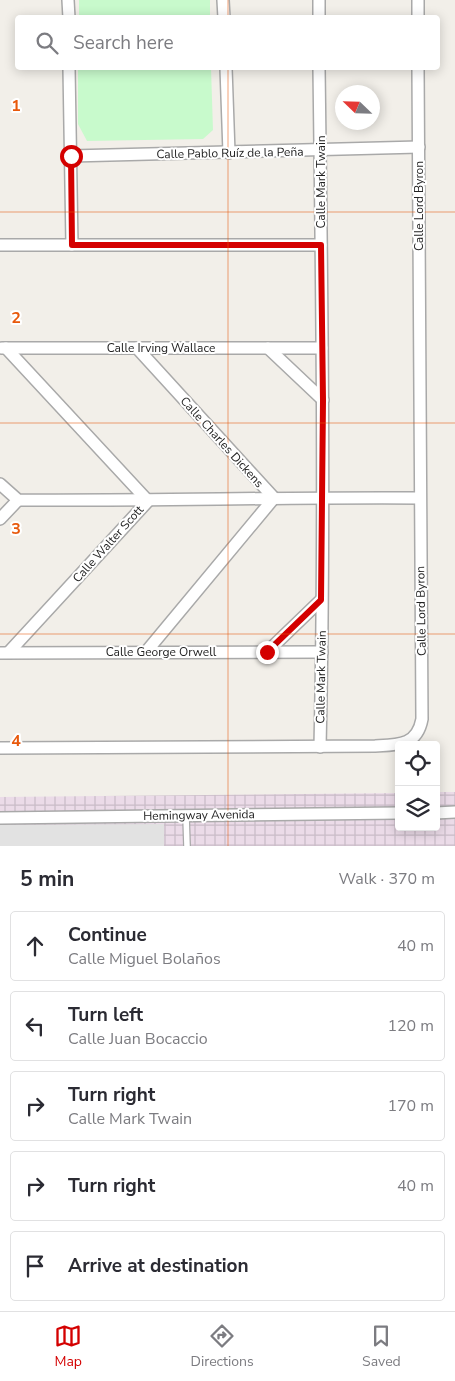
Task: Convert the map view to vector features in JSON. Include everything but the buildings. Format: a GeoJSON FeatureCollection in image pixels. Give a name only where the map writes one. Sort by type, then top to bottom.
{"type":"FeatureCollection","features":[{"type":"Feature","properties":{"kind":"street"},"geometry":{"type":"LineString","coordinates":[[68,0],[69,15]]}},
{"type":"Feature","properties":{"kind":"street"},"geometry":{"type":"LineString","coordinates":[[223,0],[224,15]]}},
{"type":"Feature","properties":{"kind":"street"},"geometry":{"type":"LineString","coordinates":[[319,0],[319,15]]}},
{"type":"Feature","properties":{"kind":"street"},"geometry":{"type":"LineString","coordinates":[[418,0],[418,15]]}},
{"type":"Feature","properties":{"kind":"street"},"geometry":{"type":"LineString","coordinates":[[70,70],[72,245]]}},
{"type":"Feature","properties":{"kind":"street"},"geometry":{"type":"LineString","coordinates":[[226,70],[229,153]]}},
{"type":"Feature","properties":{"kind":"street","name":"Calle Mark Twain"},"geometry":{"type":"LineString","coordinates":[[320,70],[323,400],[320,747]]}},
{"type":"Feature","properties":{"kind":"street","name":"Calle Lord Byron"},"geometry":{"type":"LineString","coordinates":[[0,748],[320,747],[402,744],[416,735],[422,719],[418,70]]}},
{"type":"Feature","properties":{"kind":"street","name":"Calle Pablo Ruíz de la Peña"},"geometry":{"type":"LineString","coordinates":[[71,156],[419,147]]}},
{"type":"Feature","properties":{"kind":"street"},"geometry":{"type":"LineString","coordinates":[[0,245],[321,245]]}},
{"type":"Feature","properties":{"kind":"street","name":"Calle Irving Wallace"},"geometry":{"type":"LineString","coordinates":[[3,348],[322,348]]}},
{"type":"Feature","properties":{"kind":"street","name":"Calle Walter Scott"},"geometry":{"type":"LineString","coordinates":[[3,348],[148,500],[5,652]]}},
{"type":"Feature","properties":{"kind":"street","name":"Calle Charles Dickens"},"geometry":{"type":"LineString","coordinates":[[137,348],[274,498],[146,652]]}},
{"type":"Feature","properties":{"kind":"street"},"geometry":{"type":"LineString","coordinates":[[268,348],[323,400]]}},
{"type":"Feature","properties":{"kind":"street"},"geometry":{"type":"LineString","coordinates":[[0,484],[18,500],[420,498]]}},
{"type":"Feature","properties":{"kind":"street"},"geometry":{"type":"LineString","coordinates":[[0,519],[18,500]]}},
{"type":"Feature","properties":{"kind":"street"},"geometry":{"type":"LineString","coordinates":[[267,652],[321,600]]}},
{"type":"Feature","properties":{"kind":"street","name":"Calle George Orwell"},"geometry":{"type":"LineString","coordinates":[[5,652],[322,652]]}},
{"type":"Feature","properties":{"kind":"street"},"geometry":{"type":"LineString","coordinates":[[440,812],[455,812]]}},
{"type":"Feature","properties":{"kind":"street","name":"Hemingway Avenida"},"geometry":{"type":"LineString","coordinates":[[0,818],[395,813]]}},
{"type":"Feature","properties":{"kind":"lane"},"geometry":{"type":"LineString","coordinates":[[186,815],[187,846]]}},
{"type":"Feature","properties":{"kind":"shaded area"},"geometry":{"type":"Polygon","coordinates":[[[440,792],[455,792],[455,846],[0,846],[0,797],[395,793],[395,831],[440,831],[440,792]]]}},
{"type":"Feature","properties":{"kind":"shaded area"},"geometry":{"type":"Polygon","coordinates":[[[164,824],[164,846],[0,846],[0,825],[164,824]]]}},
{"type":"Feature","properties":{"kind":"green space"},"geometry":{"type":"Polygon","coordinates":[[[79,0],[210,0],[210,15],[79,15],[79,0]]]}},
{"type":"Feature","properties":{"kind":"green space"},"geometry":{"type":"Polygon","coordinates":[[[78,70],[211,70],[213,130],[203,139],[87,141],[78,124],[78,70]]]}},
{"type":"Feature","properties":{"kind":"route"},"geometry":{"type":"LineString","coordinates":[[71,156],[72,245],[321,245],[323,400],[321,600],[267,652]]}}]}
